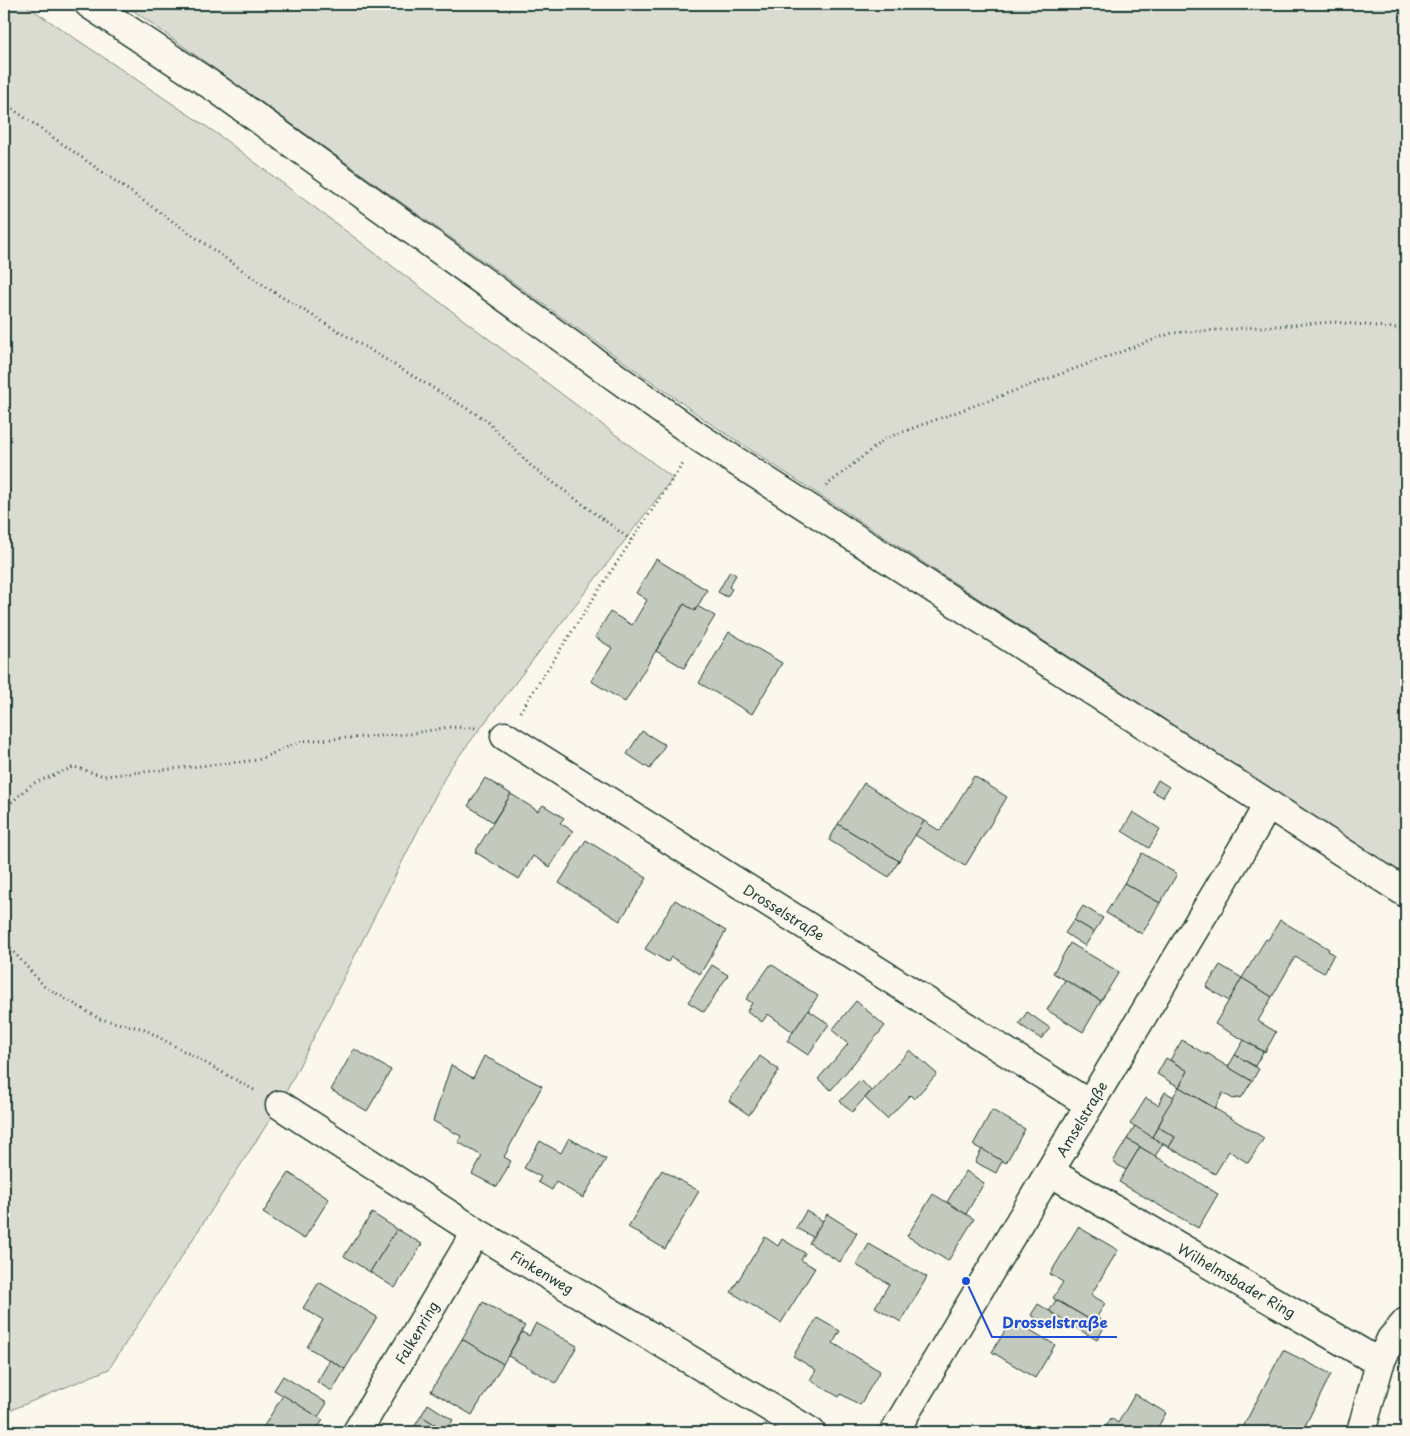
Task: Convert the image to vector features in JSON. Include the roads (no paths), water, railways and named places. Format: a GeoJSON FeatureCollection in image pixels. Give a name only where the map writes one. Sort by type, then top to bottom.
{"type":"FeatureCollection","features":[{"type":"Feature","properties":{"kind":"street"},"geometry":{"type":"LineString","coordinates":[[89,4],[225,95],[498,294],[700,438],[1406,893]]}},
{"type":"Feature","properties":{"kind":"street","name":"Drosselstraße"},"geometry":{"type":"LineString","coordinates":[[505,736],[1089,1104]]}},
{"type":"Feature","properties":{"kind":"street","name":"Amselstraße"},"geometry":{"type":"LineString","coordinates":[[894,1432],[1268,804]]}},
{"type":"Feature","properties":{"kind":"street","name":"Finkenweg"},"geometry":{"type":"LineString","coordinates":[[280,1104],[476,1232],[811,1432]]}},
{"type":"Feature","properties":{"kind":"street","name":"Wilhelmsbader Ring"},"geometry":{"type":"LineString","coordinates":[[1050,1172],[1380,1364]]}},
{"type":"Feature","properties":{"kind":"street","name":"Falkenring"},"geometry":{"type":"LineString","coordinates":[[357,1432],[476,1232]]}},
{"type":"Feature","properties":{"kind":"street"},"geometry":{"type":"LineString","coordinates":[[1361,1432],[1380,1364],[1391,1339],[1406,1322]]}},
{"type":"Feature","properties":{"kind":"place","name":"Drosselstraße"},"geometry":{"type":"Point","coordinates":[966,1281]}}]}
